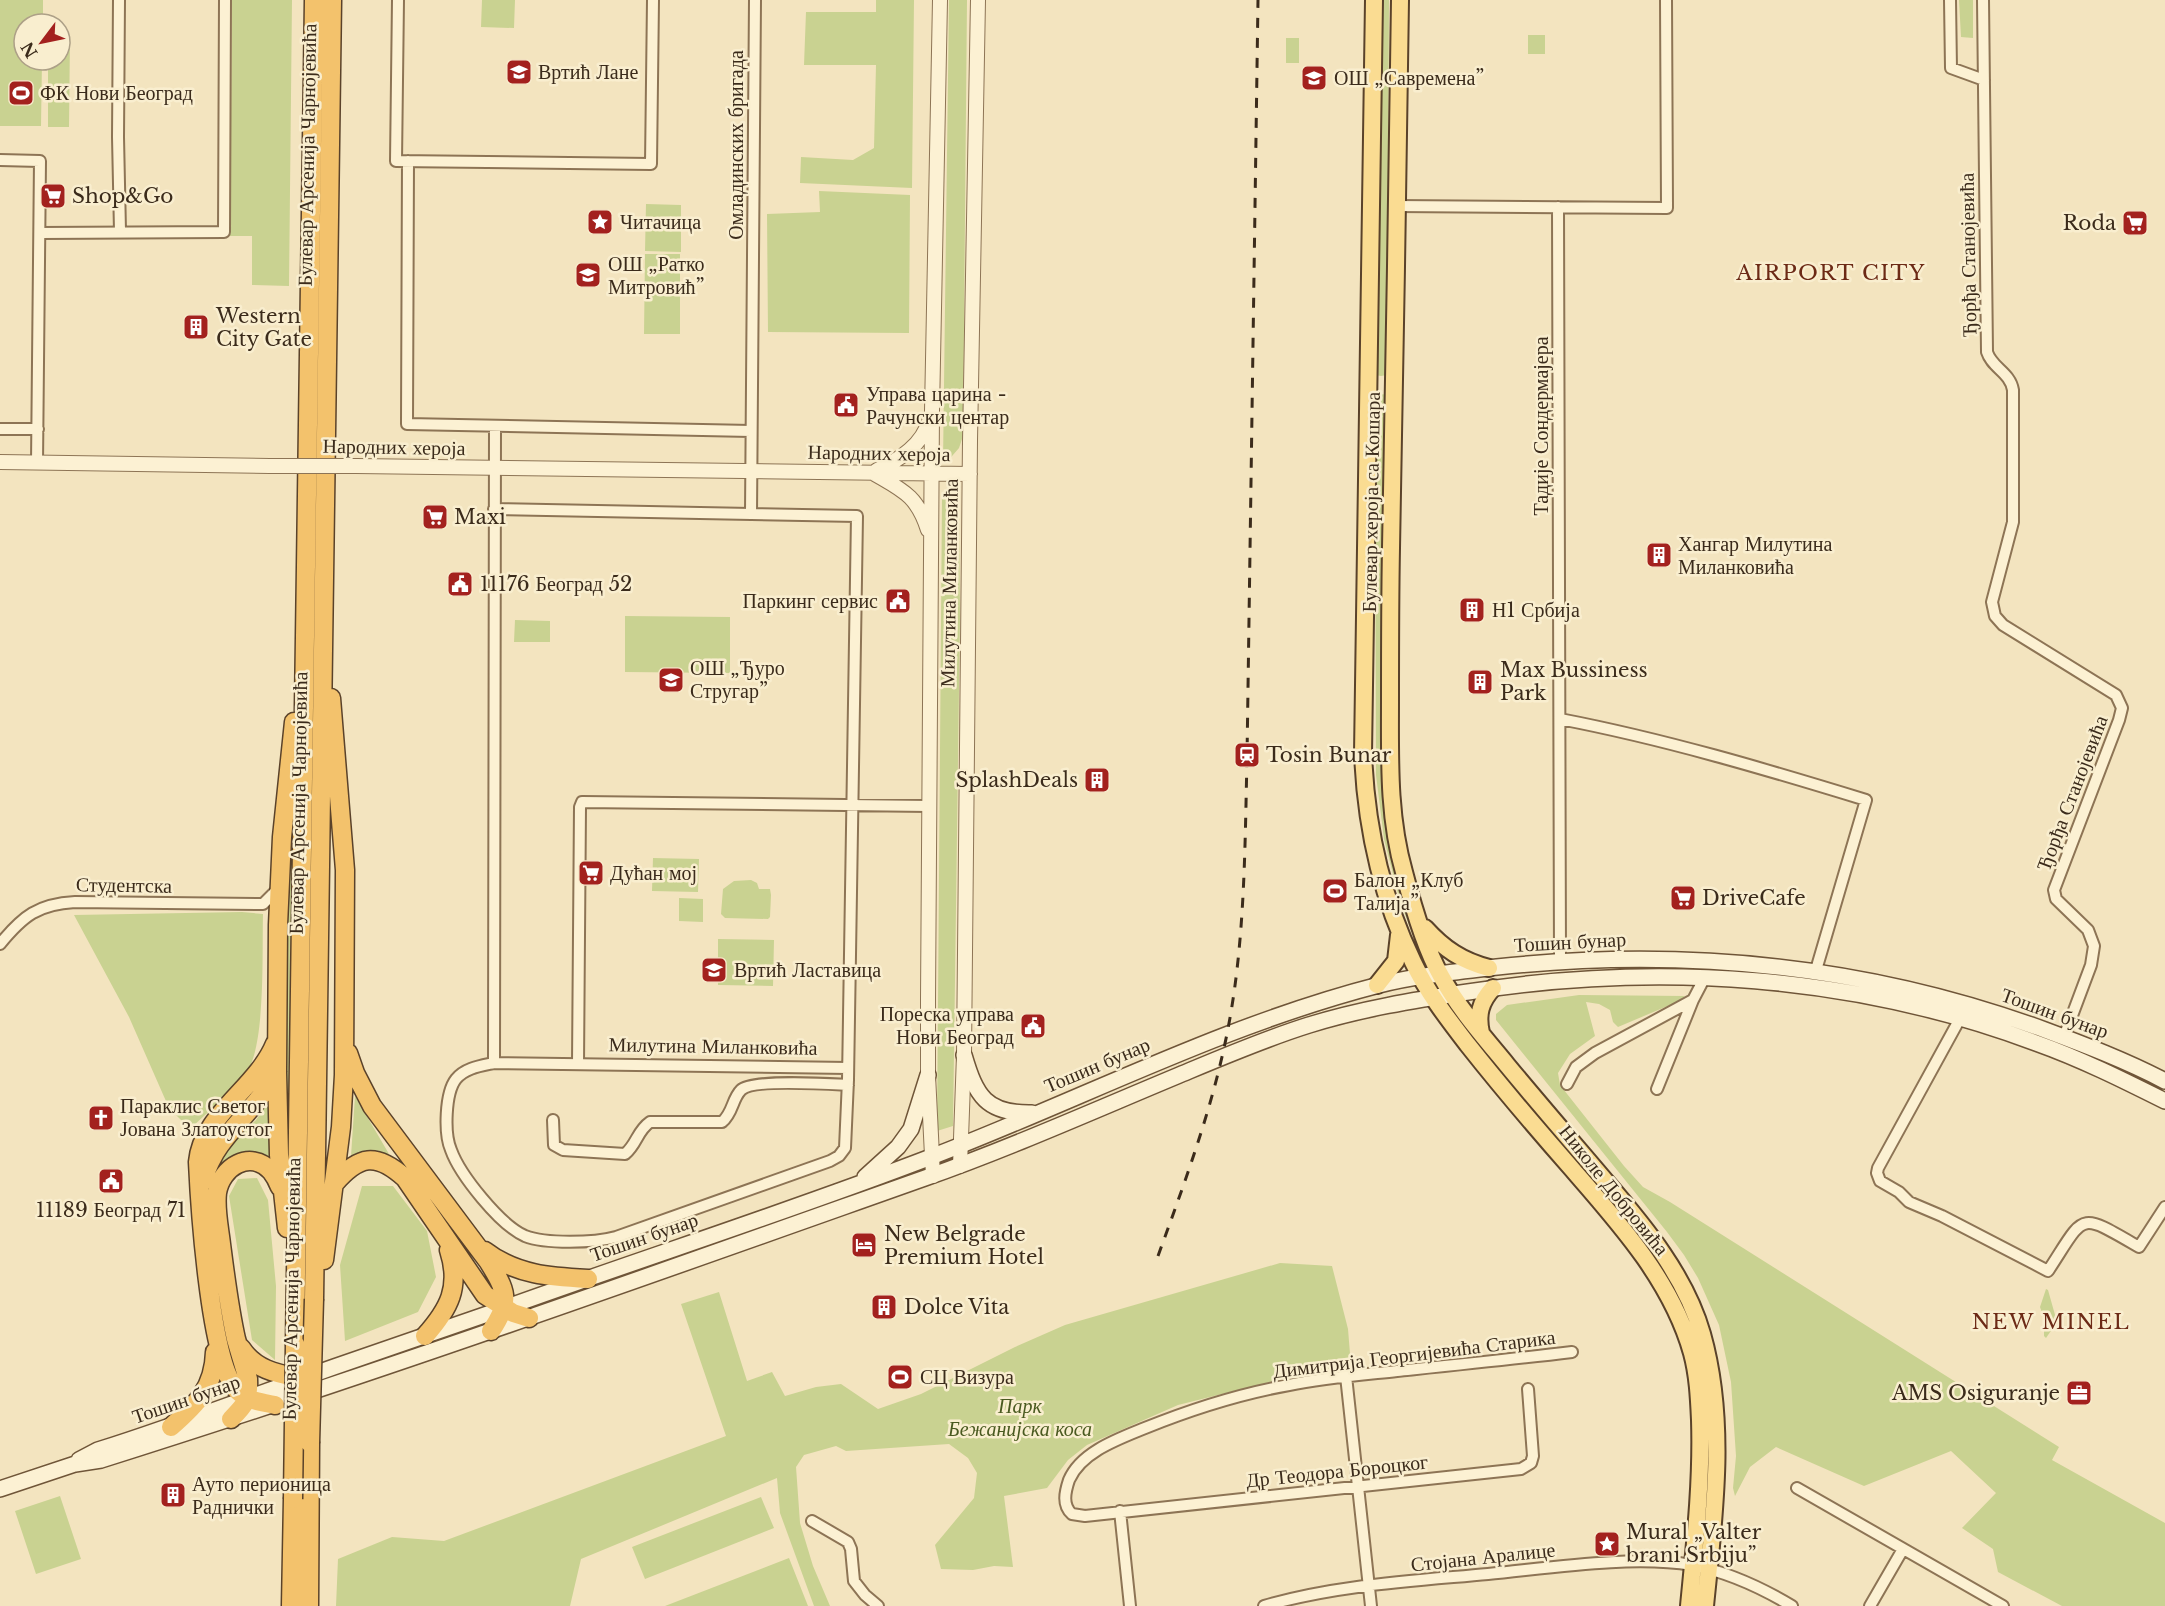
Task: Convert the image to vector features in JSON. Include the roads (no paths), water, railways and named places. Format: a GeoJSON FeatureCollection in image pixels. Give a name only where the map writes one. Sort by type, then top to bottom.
{"type":"FeatureCollection","features":[{"type":"Feature","properties":{"kind":"highway","name":"Булевар Арсенија Чарнојевића"},"geometry":{"type":"LineString","coordinates":[[314,0],[314,674]]}},
{"type":"Feature","properties":{"kind":"highway","name":"Булевар Арсенија Чарнојевића"},"geometry":{"type":"LineString","coordinates":[[309,1606],[305,1298],[314,674],[332,0]]}},
{"type":"Feature","properties":{"kind":"highway"},"geometry":{"type":"LineString","coordinates":[[314,674],[328,687],[332,705],[343,832],[345,870],[344,1037],[343,1095],[323,1263],[305,1298],[291,1276],[282,1190],[277,1072],[278,922],[285,794],[298,689],[314,674]]}},
{"type":"Feature","properties":{"kind":"highway"},"geometry":{"type":"LineString","coordinates":[[344,1037],[355,1072],[372,1106],[488,1261],[503,1288],[506,1301],[491,1331]]}},
{"type":"Feature","properties":{"kind":"highway"},"geometry":{"type":"LineString","coordinates":[[275,1405],[248,1400],[235,1388],[225,1372],[216,1329],[199,1190],[198,1151],[215,1121],[264,1066],[277,1040]]}},
{"type":"Feature","properties":{"kind":"highway"},"geometry":{"type":"LineString","coordinates":[[199,1190],[219,1146],[266,1092],[277,1072]]}},
{"type":"Feature","properties":{"kind":"highway"},"geometry":{"type":"LineString","coordinates":[[231,1419],[248,1400],[248,1379],[237,1341],[222,1252],[218,1219],[218,1191],[226,1172],[243,1161],[261,1164],[270,1171],[282,1190]]}},
{"type":"Feature","properties":{"kind":"highway"},"geometry":{"type":"LineString","coordinates":[[334,1184],[355,1164],[378,1161],[390,1165],[405,1178],[485,1295],[504,1308],[529,1318]]}},
{"type":"Feature","properties":{"kind":"highway"},"geometry":{"type":"LineString","coordinates":[[425,1336],[445,1311],[454,1286],[452,1260],[445,1237]]}},
{"type":"Feature","properties":{"kind":"highway"},"geometry":{"type":"LineString","coordinates":[[475,1243],[500,1262],[529,1273],[543,1277],[588,1279]]}},
{"type":"Feature","properties":{"kind":"highway","name":"Булевар Арсенија Чарнојевића"},"geometry":{"type":"LineString","coordinates":[[291,1606],[295,1344],[305,1298]]}},
{"type":"Feature","properties":{"kind":"highway"},"geometry":{"type":"LineString","coordinates":[[171,1427],[197,1402],[209,1384],[214,1368],[216,1329]]}},
{"type":"Feature","properties":{"kind":"highway"},"geometry":{"type":"LineString","coordinates":[[237,1341],[249,1359],[263,1369],[304,1378]]}},
{"type":"Feature","properties":{"kind":"main road","name":"Булевар хероја са Кошара"},"geometry":{"type":"LineString","coordinates":[[1374,0],[1364,777],[1374,851],[1388,903],[1420,976]]}},
{"type":"Feature","properties":{"kind":"main road","name":"Булевар хероја са Кошара"},"geometry":{"type":"LineString","coordinates":[[1400,0],[1389,644],[1390,774],[1393,821],[1399,852],[1420,923],[1439,973],[1452,994]]}},
{"type":"Feature","properties":{"kind":"main road"},"geometry":{"type":"LineString","coordinates":[[1368,376],[1394,384]]}},
{"type":"Feature","properties":{"kind":"main road"},"geometry":{"type":"LineString","coordinates":[[1368,393],[1394,384]]}},
{"type":"Feature","properties":{"kind":"main road"},"geometry":{"type":"LineString","coordinates":[[1420,923],[1448,951],[1459,958],[1490,968]]}},
{"type":"Feature","properties":{"kind":"main road"},"geometry":{"type":"LineString","coordinates":[[1377,985],[1396,961],[1399,931]]}},
{"type":"Feature","properties":{"kind":"main road","name":"Тошин бунар"},"geometry":{"type":"LineString","coordinates":[[75,1464],[83,1457],[98,1450],[248,1400],[304,1378],[931,1157],[1227,1035],[1296,1010],[1377,985],[1420,976],[1560,962],[1667,959],[1816,970],[1882,982],[1964,1012],[2102,1070],[2165,1101]]}},
{"type":"Feature","properties":{"kind":"main road","name":"Николе Добровића"},"geometry":{"type":"LineString","coordinates":[[1420,976],[1483,1064],[1637,1246],[1664,1287],[1677,1314],[1692,1355],[1699,1406],[1700,1567],[1705,1606]]}},
{"type":"Feature","properties":{"kind":"main road","name":"Тошин бунар"},"geometry":{"type":"LineString","coordinates":[[0,1489],[75,1464],[101,1460],[275,1405],[933,1176],[1204,1065],[1304,1027],[1433,997],[1595,977],[1705,977],[1817,987],[1964,1012],[2064,1037],[2165,1081]]}},
{"type":"Feature","properties":{"kind":"main road"},"geometry":{"type":"LineString","coordinates":[[1481,1034],[1478,1020],[1481,1005],[1493,988]]}},
{"type":"Feature","properties":{"kind":"main road","name":"Николе Добровића"},"geometry":{"type":"LineString","coordinates":[[1452,994],[1481,1034],[1636,1218],[1676,1275],[1692,1307],[1710,1366],[1716,1413],[1717,1445],[1700,1567],[1689,1606]]}},
{"type":"Feature","properties":{"kind":"main road"},"geometry":{"type":"LineString","coordinates":[[964,1055],[974,1086],[989,1104],[1001,1111],[1038,1113]]}},
{"type":"Feature","properties":{"kind":"main road"},"geometry":{"type":"LineString","coordinates":[[857,1184],[903,1142],[916,1117],[928,1075]]}},
{"type":"Feature","properties":{"kind":"street"},"geometry":{"type":"LineString","coordinates":[[119,0],[120,231]]}},
{"type":"Feature","properties":{"kind":"street"},"geometry":{"type":"LineString","coordinates":[[40,233],[224,232],[225,0]]}},
{"type":"Feature","properties":{"kind":"street"},"geometry":{"type":"LineString","coordinates":[[398,0],[396,161],[651,164],[653,0]]}},
{"type":"Feature","properties":{"kind":"street","name":"Омладинских бригада"},"geometry":{"type":"LineString","coordinates":[[751,431],[755,0]]}},
{"type":"Feature","properties":{"kind":"street","name":"Милутина Миланковића"},"geometry":{"type":"LineString","coordinates":[[933,1176],[928,1075],[929,806],[932,411],[940,0]]}},
{"type":"Feature","properties":{"kind":"street","name":"Милутина Миланковића"},"geometry":{"type":"LineString","coordinates":[[960,1166],[964,1055],[978,0]]}},
{"type":"Feature","properties":{"kind":"street"},"geometry":{"type":"LineString","coordinates":[[1396,206],[1667,208],[1666,0]]}},
{"type":"Feature","properties":{"kind":"street"},"geometry":{"type":"LineString","coordinates":[[1950,0],[1951,68],[1984,80]]}},
{"type":"Feature","properties":{"kind":"street","name":"Ђорђа Станојевића"},"geometry":{"type":"LineString","coordinates":[[1983,0],[1987,352],[1991,361],[2008,377],[2013,390],[2013,522],[1992,602],[1992,610],[1999,621],[2020,637],[2116,695],[2122,708],[2054,890],[2056,899],[2088,930],[2094,946],[2091,964],[2064,1037]]}},
{"type":"Feature","properties":{"kind":"street"},"geometry":{"type":"LineString","coordinates":[[0,160],[40,160],[37,462]]}},
{"type":"Feature","properties":{"kind":"street","name":"Народних хероја"},"geometry":{"type":"LineString","coordinates":[[408,161],[407,424],[751,431]]}},
{"type":"Feature","properties":{"kind":"street","name":"Тадије Сондермајера"},"geometry":{"type":"LineString","coordinates":[[1558,207],[1560,962]]}},
{"type":"Feature","properties":{"kind":"street"},"geometry":{"type":"LineString","coordinates":[[872,472],[900,458],[914,447],[927,427],[932,411]]}},
{"type":"Feature","properties":{"kind":"street"},"geometry":{"type":"LineString","coordinates":[[494,504],[857,516],[848,1085],[845,1148],[839,1156],[830,1161],[603,1241],[534,1239],[518,1232],[499,1218],[476,1189],[452,1155],[447,1132],[449,1097],[456,1079],[476,1067],[494,1063],[494,504],[494,468],[495,426]]}},
{"type":"Feature","properties":{"kind":"street"},"geometry":{"type":"LineString","coordinates":[[0,429],[38,429]]}},
{"type":"Feature","properties":{"kind":"street"},"geometry":{"type":"LineString","coordinates":[[751,431],[751,514]]}},
{"type":"Feature","properties":{"kind":"street","name":"Народних хероја"},"geometry":{"type":"LineString","coordinates":[[0,462],[970,474]]}},
{"type":"Feature","properties":{"kind":"street"},"geometry":{"type":"LineString","coordinates":[[872,472],[910,496],[920,510],[932,540]]}},
{"type":"Feature","properties":{"kind":"street"},"geometry":{"type":"LineString","coordinates":[[1560,719],[1673,744],[1866,800],[1816,970]]}},
{"type":"Feature","properties":{"kind":"street"},"geometry":{"type":"LineString","coordinates":[[578,1064],[580,807],[582,802],[929,806]]}},
{"type":"Feature","properties":{"kind":"street"},"geometry":{"type":"LineString","coordinates":[[278,922],[263,904],[279,888]]}},
{"type":"Feature","properties":{"kind":"street","name":"Студентска"},"geometry":{"type":"LineString","coordinates":[[0,944],[16,925],[31,913],[48,905],[62,903],[263,904]]}},
{"type":"Feature","properties":{"kind":"street"},"geometry":{"type":"LineString","coordinates":[[1657,1089],[1693,1000],[1705,977]]}},
{"type":"Feature","properties":{"kind":"street"},"geometry":{"type":"LineString","coordinates":[[1567,1084],[1576,1067],[1595,1053],[1693,1000]]}},
{"type":"Feature","properties":{"kind":"street"},"geometry":{"type":"LineString","coordinates":[[1964,1012],[1878,1168],[1880,1181],[1918,1207],[1942,1216],[2048,1271],[2074,1230],[2081,1224],[2095,1223],[2139,1247],[2165,1207]]}},
{"type":"Feature","properties":{"kind":"street","name":"Милутина Миланковића"},"geometry":{"type":"LineString","coordinates":[[494,1063],[848,1068]]}},
{"type":"Feature","properties":{"kind":"street"},"geometry":{"type":"LineString","coordinates":[[553,1120],[554,1145],[562,1150],[625,1154],[634,1147],[642,1127],[650,1122],[722,1122],[728,1117],[741,1090],[748,1085],[793,1083],[848,1085]]}},
{"type":"Feature","properties":{"kind":"street","name":"Димитрија Георгијевића Старика"},"geometry":{"type":"LineString","coordinates":[[1072,1514],[1066,1507],[1065,1496],[1075,1468],[1088,1457],[1120,1439],[1203,1406],[1287,1385],[1346,1376],[1572,1352]]}},
{"type":"Feature","properties":{"kind":"street"},"geometry":{"type":"LineString","coordinates":[[1346,1376],[1371,1606]]}},
{"type":"Feature","properties":{"kind":"street","name":"Др Теодора Бороцког"},"geometry":{"type":"LineString","coordinates":[[1072,1514],[1085,1516],[1524,1468],[1531,1462],[1533,1456],[1528,1389]]}},
{"type":"Feature","properties":{"kind":"street"},"geometry":{"type":"LineString","coordinates":[[1797,1488],[2003,1606]]}},
{"type":"Feature","properties":{"kind":"street"},"geometry":{"type":"LineString","coordinates":[[1120,1511],[1130,1606]]}},
{"type":"Feature","properties":{"kind":"street"},"geometry":{"type":"LineString","coordinates":[[812,1521],[848,1542],[851,1549],[854,1581],[878,1606]]}},
{"type":"Feature","properties":{"kind":"street"},"geometry":{"type":"LineString","coordinates":[[1870,1606],[1903,1549]]}},
{"type":"Feature","properties":{"kind":"street","name":"Стојана Аралице"},"geometry":{"type":"LineString","coordinates":[[1264,1606],[1300,1596],[1369,1586],[1531,1569],[1633,1562],[1700,1567],[1749,1584],[1792,1606]]}},
{"type":"Feature","properties":{"kind":"railway"},"geometry":{"type":"LineString","coordinates":[[1158,1256],[1200,1136],[1218,1074],[1236,981],[1242,917],[1247,758],[1258,0]]}},
{"type":"Feature","properties":{"kind":"place","name":"Вртић Лане"},"geometry":{"type":"Point","coordinates":[519,72]}},
{"type":"Feature","properties":{"kind":"place","name":"ОШ „Савремена”"},"geometry":{"type":"Point","coordinates":[1314,78]}},
{"type":"Feature","properties":{"kind":"place","name":"ФК Нови Београд"},"geometry":{"type":"Point","coordinates":[21,93]}},
{"type":"Feature","properties":{"kind":"place","name":"Shop&Go"},"geometry":{"type":"Point","coordinates":[53,196]}},
{"type":"Feature","properties":{"kind":"place","name":"Читачица"},"geometry":{"type":"Point","coordinates":[600,222]}},
{"type":"Feature","properties":{"kind":"place","name":"Roda"},"geometry":{"type":"Point","coordinates":[2135,223]}},
{"type":"Feature","properties":{"kind":"place","name":"ОШ „Ратко Митровић”"},"geometry":{"type":"Point","coordinates":[588,275]}},
{"type":"Feature","properties":{"kind":"place","name":"Western City Gate"},"geometry":{"type":"Point","coordinates":[196,327]}},
{"type":"Feature","properties":{"kind":"place","name":"Управа царина - Рачунски центар"},"geometry":{"type":"Point","coordinates":[846,405]}},
{"type":"Feature","properties":{"kind":"place","name":"Maxi"},"geometry":{"type":"Point","coordinates":[435,517]}},
{"type":"Feature","properties":{"kind":"place","name":"Хангар Милутина Миланковића"},"geometry":{"type":"Point","coordinates":[1659,555]}},
{"type":"Feature","properties":{"kind":"place","name":"11176 Београд 52"},"geometry":{"type":"Point","coordinates":[460,584]}},
{"type":"Feature","properties":{"kind":"place","name":"Паркинг сервис"},"geometry":{"type":"Point","coordinates":[898,601]}},
{"type":"Feature","properties":{"kind":"place","name":"Н1 Србија"},"geometry":{"type":"Point","coordinates":[1472,610]}},
{"type":"Feature","properties":{"kind":"place","name":"ОШ „Ђуро Стругар”"},"geometry":{"type":"Point","coordinates":[671,680]}},
{"type":"Feature","properties":{"kind":"place","name":"Max Bussiness Park"},"geometry":{"type":"Point","coordinates":[1480,682]}},
{"type":"Feature","properties":{"kind":"place","name":"Tosin Bunar"},"geometry":{"type":"Point","coordinates":[1247,755]}},
{"type":"Feature","properties":{"kind":"place","name":"SplashDeals"},"geometry":{"type":"Point","coordinates":[1097,780]}},
{"type":"Feature","properties":{"kind":"place","name":"Дућан мој"},"geometry":{"type":"Point","coordinates":[591,873]}},
{"type":"Feature","properties":{"kind":"place","name":"Балон „Клуб Талија”"},"geometry":{"type":"Point","coordinates":[1335,891]}},
{"type":"Feature","properties":{"kind":"place","name":"DriveCafe"},"geometry":{"type":"Point","coordinates":[1683,898]}},
{"type":"Feature","properties":{"kind":"place","name":"Вртић Ластавица"},"geometry":{"type":"Point","coordinates":[714,970]}},
{"type":"Feature","properties":{"kind":"place","name":"Пореска управа Нови Београд"},"geometry":{"type":"Point","coordinates":[1033,1026]}},
{"type":"Feature","properties":{"kind":"place","name":"Параклис Светог Јована Златоустог"},"geometry":{"type":"Point","coordinates":[101,1118]}},
{"type":"Feature","properties":{"kind":"place","name":"11189 Београд 71"},"geometry":{"type":"Point","coordinates":[111,1181]}},
{"type":"Feature","properties":{"kind":"place","name":"New Belgrade Premium Hotel"},"geometry":{"type":"Point","coordinates":[864,1245]}},
{"type":"Feature","properties":{"kind":"place","name":"Dolce Vita"},"geometry":{"type":"Point","coordinates":[884,1307]}},
{"type":"Feature","properties":{"kind":"place","name":"СЦ Визура"},"geometry":{"type":"Point","coordinates":[900,1377]}},
{"type":"Feature","properties":{"kind":"place","name":"AMS Osiguranje"},"geometry":{"type":"Point","coordinates":[2079,1393]}},
{"type":"Feature","properties":{"kind":"place","name":"Ауто перионица Раднички"},"geometry":{"type":"Point","coordinates":[173,1495]}},
{"type":"Feature","properties":{"kind":"place","name":"Mural „Valter brani Srbiju”"},"geometry":{"type":"Point","coordinates":[1607,1544]}},
{"type":"Feature","properties":{"kind":"district","name":"AIRPORT CITY"},"geometry":{"type":"Point","coordinates":[1831,273]}},
{"type":"Feature","properties":{"kind":"district","name":"NEW MINEL"},"geometry":{"type":"Point","coordinates":[2051,1322]}},
{"type":"Feature","properties":{"kind":"park label","name":"Парк Бежанијска коса"},"geometry":{"type":"Point","coordinates":[1020,1418]}}]}
